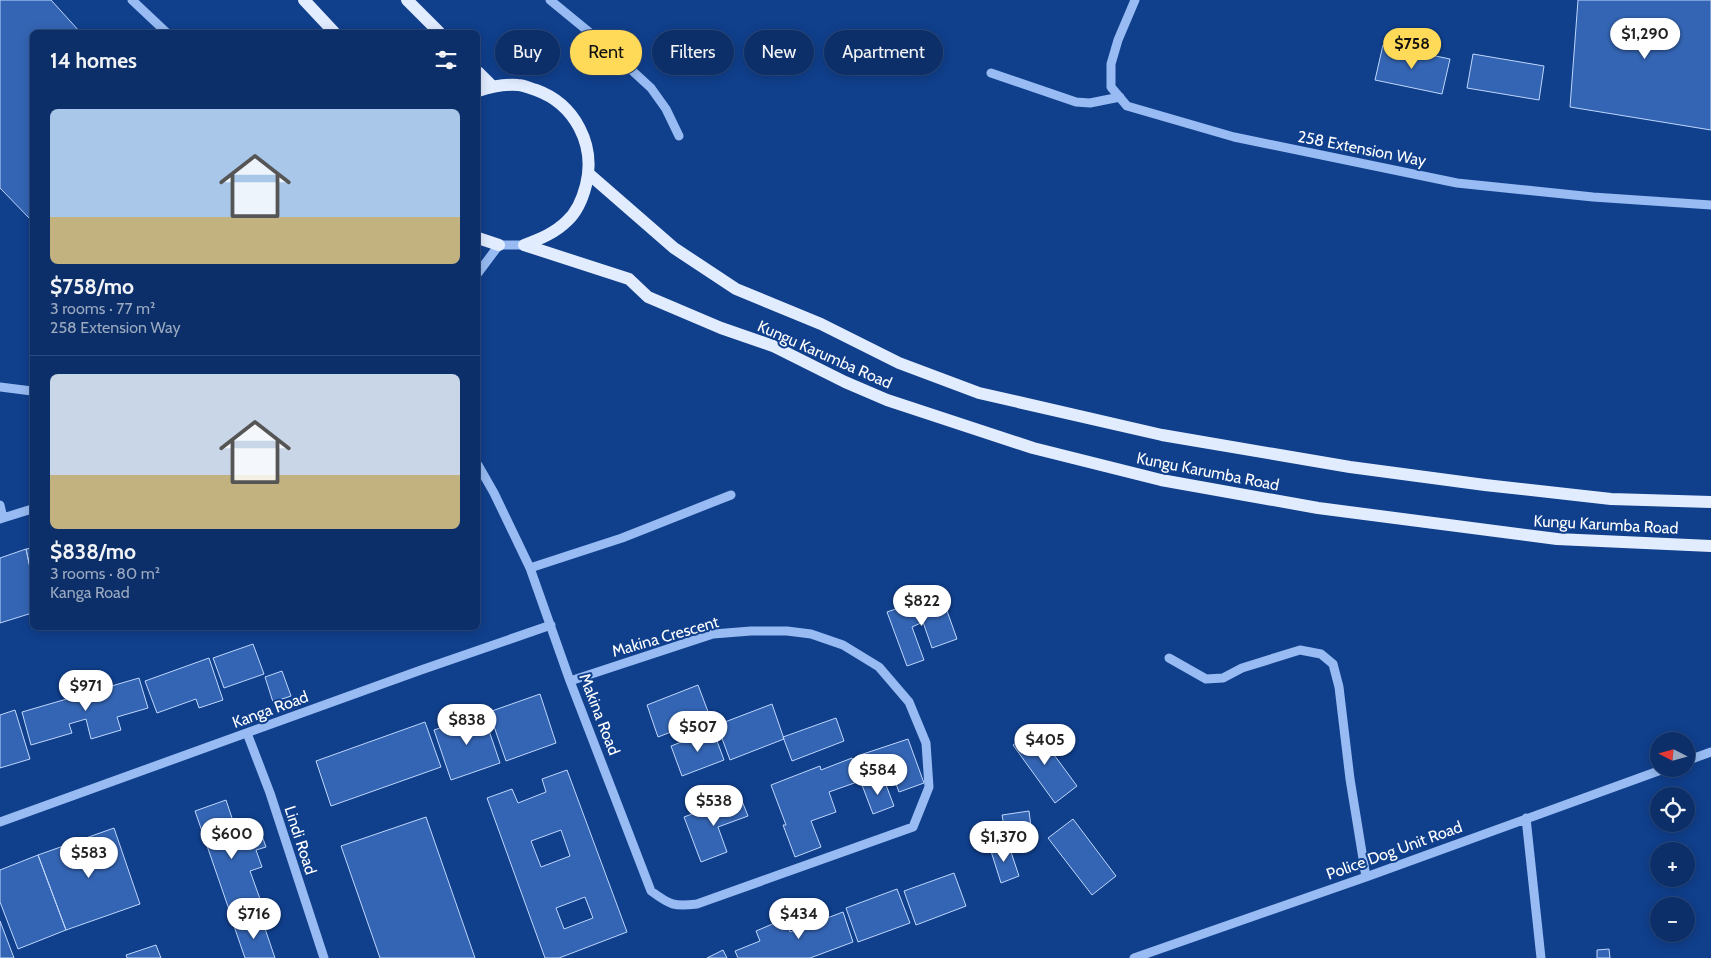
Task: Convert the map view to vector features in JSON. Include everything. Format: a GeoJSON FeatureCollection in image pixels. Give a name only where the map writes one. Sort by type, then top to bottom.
{"type":"FeatureCollection","features":[{"type":"Feature","properties":{"kind":"main road"},"geometry":{"type":"LineString","coordinates":[[304,0],[332,30]]}},
{"type":"Feature","properties":{"kind":"main road"},"geometry":{"type":"LineString","coordinates":[[407,0],[437,30]]}},
{"type":"Feature","properties":{"kind":"main road"},"geometry":{"type":"LineString","coordinates":[[480,74],[492,86]]}},
{"type":"Feature","properties":{"kind":"main road"},"geometry":{"type":"LineString","coordinates":[[480,90],[492,86],[519,85],[543,93],[564,106],[579,125],[588,150],[589,174],[582,199],[568,221],[548,236],[524,245]]}},
{"type":"Feature","properties":{"kind":"main road"},"geometry":{"type":"LineString","coordinates":[[589,174],[674,248],[736,289],[821,324],[900,363],[980,393],[1162,435],[1350,467],[1485,485],[1611,498],[1711,502]]}},
{"type":"Feature","properties":{"kind":"main road"},"geometry":{"type":"LineString","coordinates":[[480,239],[499,245]]}},
{"type":"Feature","properties":{"kind":"main road","name":"Kungu Karumba Road"},"geometry":{"type":"LineString","coordinates":[[524,245],[629,279],[648,297],[721,328],[773,346],[845,382],[887,400],[1033,448],[1161,480],[1318,508],[1557,539],[1711,546]]}},
{"type":"Feature","properties":{"kind":"street"},"geometry":{"type":"LineString","coordinates":[[132,0],[164,30]]}},
{"type":"Feature","properties":{"kind":"street"},"geometry":{"type":"LineString","coordinates":[[550,0],[600,41],[651,88],[666,110],[679,136]]}},
{"type":"Feature","properties":{"kind":"street"},"geometry":{"type":"LineString","coordinates":[[991,73],[1076,102],[1090,103],[1120,97],[1112,87],[1111,64],[1118,40],[1136,0]]}},
{"type":"Feature","properties":{"kind":"street","name":"258 Extension Way"},"geometry":{"type":"LineString","coordinates":[[1120,97],[1127,106],[1134,109],[1234,138],[1457,183],[1711,205]]}},
{"type":"Feature","properties":{"kind":"street"},"geometry":{"type":"LineString","coordinates":[[480,270],[499,245],[524,245]]}},
{"type":"Feature","properties":{"kind":"street"},"geometry":{"type":"LineString","coordinates":[[0,387],[30,391]]}},
{"type":"Feature","properties":{"kind":"street","name":"Makina Road"},"geometry":{"type":"LineString","coordinates":[[480,469],[530,568],[570,681],[651,891],[667,902],[680,906],[697,904],[738,889]]}},
{"type":"Feature","properties":{"kind":"street"},"geometry":{"type":"LineString","coordinates":[[530,568],[622,538],[731,495]]}},
{"type":"Feature","properties":{"kind":"street"},"geometry":{"type":"LineString","coordinates":[[0,505],[2,518],[30,510]]}},
{"type":"Feature","properties":{"kind":"street","name":"Kanga Road"},"geometry":{"type":"LineString","coordinates":[[0,822],[551,625]]}},
{"type":"Feature","properties":{"kind":"street","name":"Makina Crescent"},"geometry":{"type":"LineString","coordinates":[[570,681],[714,634],[787,631],[811,634],[843,645],[879,667],[909,702],[926,743],[929,787],[913,827],[738,889]]}},
{"type":"Feature","properties":{"kind":"street"},"geometry":{"type":"LineString","coordinates":[[1169,658],[1206,679],[1223,678],[1242,668],[1300,650],[1321,654],[1333,664],[1339,687],[1350,779],[1366,877]]}},
{"type":"Feature","properties":{"kind":"street","name":"Lindi Road"},"geometry":{"type":"LineString","coordinates":[[247,733],[270,793],[324,958]]}},
{"type":"Feature","properties":{"kind":"street"},"geometry":{"type":"LineString","coordinates":[[1695,758],[1711,752]]}},
{"type":"Feature","properties":{"kind":"street","name":"Police Dog Unit Road"},"geometry":{"type":"LineString","coordinates":[[1134,958],[1366,877],[1650,774]]}},
{"type":"Feature","properties":{"kind":"street"},"geometry":{"type":"LineString","coordinates":[[1526,818],[1541,958]]}},
{"type":"Feature","properties":{"kind":"building"},"geometry":{"type":"Polygon","coordinates":[[[0,0],[51,0],[78,30],[30,30],[30,219],[0,188],[0,0]]]}},
{"type":"Feature","properties":{"kind":"building"},"geometry":{"type":"Polygon","coordinates":[[[1578,0],[1711,0],[1711,130],[1570,107],[1578,0]]]}},
{"type":"Feature","properties":{"kind":"building"},"geometry":{"type":"Polygon","coordinates":[[[1383,45],[1450,59],[1442,94],[1375,80],[1383,45]]]}},
{"type":"Feature","properties":{"kind":"building"},"geometry":{"type":"Polygon","coordinates":[[[1473,54],[1544,66],[1539,100],[1467,88],[1473,54]]]}},
{"type":"Feature","properties":{"kind":"building"},"geometry":{"type":"Polygon","coordinates":[[[30,548],[30,568],[26,549],[30,548]]]}},
{"type":"Feature","properties":{"kind":"building"},"geometry":{"type":"Polygon","coordinates":[[[26,549],[30,568],[30,614],[0,623],[0,558],[26,549]]]}},
{"type":"Feature","properties":{"kind":"building"},"geometry":{"type":"Polygon","coordinates":[[[941,594],[957,639],[932,648],[923,622],[912,627],[924,660],[907,666],[887,612],[904,606],[905,608],[941,594]]]}},
{"type":"Feature","properties":{"kind":"building"},"geometry":{"type":"Polygon","coordinates":[[[253,644],[264,674],[224,688],[213,658],[253,644]]]}},
{"type":"Feature","properties":{"kind":"building"},"geometry":{"type":"Polygon","coordinates":[[[209,658],[223,700],[199,708],[196,699],[157,713],[145,681],[209,658]]]}},
{"type":"Feature","properties":{"kind":"building"},"geometry":{"type":"Polygon","coordinates":[[[282,671],[291,696],[273,702],[265,677],[282,671]]]}},
{"type":"Feature","properties":{"kind":"building"},"geometry":{"type":"Polygon","coordinates":[[[139,678],[148,708],[117,717],[121,730],[91,739],[86,719],[69,724],[72,733],[31,745],[22,712],[139,678]]]}},
{"type":"Feature","properties":{"kind":"building"},"geometry":{"type":"Polygon","coordinates":[[[698,685],[710,717],[658,737],[647,705],[698,685]]]}},
{"type":"Feature","properties":{"kind":"building"},"geometry":{"type":"Polygon","coordinates":[[[540,694],[556,743],[506,761],[489,712],[540,694]]]}},
{"type":"Feature","properties":{"kind":"building"},"geometry":{"type":"Polygon","coordinates":[[[772,704],[784,739],[730,760],[717,725],[772,704]]]}},
{"type":"Feature","properties":{"kind":"building"},"geometry":{"type":"Polygon","coordinates":[[[15,710],[30,759],[0,768],[0,715],[15,710]]]}},
{"type":"Feature","properties":{"kind":"building"},"geometry":{"type":"Polygon","coordinates":[[[483,713],[500,763],[451,780],[434,730],[483,713]]]}},
{"type":"Feature","properties":{"kind":"building"},"geometry":{"type":"Polygon","coordinates":[[[836,718],[844,741],[792,761],[783,737],[836,718]]]}},
{"type":"Feature","properties":{"kind":"building"},"geometry":{"type":"Polygon","coordinates":[[[425,722],[441,767],[331,806],[316,761],[425,722]]]}},
{"type":"Feature","properties":{"kind":"building"},"geometry":{"type":"Polygon","coordinates":[[[1035,729],[1077,786],[1055,803],[1013,745],[1035,729]]]}},
{"type":"Feature","properties":{"kind":"building"},"geometry":{"type":"Polygon","coordinates":[[[713,730],[724,760],[682,776],[671,746],[713,730]]]}},
{"type":"Feature","properties":{"kind":"building"},"geometry":{"type":"Polygon","coordinates":[[[908,739],[924,783],[899,792],[889,765],[863,774],[857,756],[908,739]]]}},
{"type":"Feature","properties":{"kind":"building"},"geometry":{"type":"Polygon","coordinates":[[[852,758],[860,781],[829,792],[836,812],[811,821],[821,847],[795,857],[783,825],[786,825],[771,785],[820,766],[821,770],[852,758]]]}},
{"type":"Feature","properties":{"kind":"building"},"geometry":{"type":"Polygon","coordinates":[[[567,770],[627,932],[559,958],[545,958],[487,798],[512,789],[518,803],[546,792],[542,779],[567,770]],[[561,830],[531,841],[541,867],[570,856],[561,830]],[[585,897],[556,908],[564,929],[593,918],[585,897]]]}},
{"type":"Feature","properties":{"kind":"building"},"geometry":{"type":"Polygon","coordinates":[[[883,777],[894,806],[873,814],[862,785],[883,777]]]}},
{"type":"Feature","properties":{"kind":"building"},"geometry":{"type":"Polygon","coordinates":[[[740,796],[748,816],[718,827],[727,852],[701,862],[684,817],[740,796]]]}},
{"type":"Feature","properties":{"kind":"building"},"geometry":{"type":"Polygon","coordinates":[[[226,800],[240,842],[262,836],[266,847],[256,850],[262,867],[250,871],[264,910],[233,921],[195,811],[226,800]]]}},
{"type":"Feature","properties":{"kind":"building"},"geometry":{"type":"Polygon","coordinates":[[[1029,811],[1031,827],[1005,831],[1002,815],[1029,811]]]}},
{"type":"Feature","properties":{"kind":"building"},"geometry":{"type":"Polygon","coordinates":[[[426,817],[475,958],[380,958],[341,846],[426,817]]]}},
{"type":"Feature","properties":{"kind":"building"},"geometry":{"type":"Polygon","coordinates":[[[1073,819],[1116,876],[1092,895],[1048,838],[1073,819]]]}},
{"type":"Feature","properties":{"kind":"building"},"geometry":{"type":"Polygon","coordinates":[[[114,828],[140,904],[66,930],[38,855],[114,828]]]}},
{"type":"Feature","properties":{"kind":"building"},"geometry":{"type":"Polygon","coordinates":[[[1008,843],[1019,876],[1001,883],[990,848],[1008,843]]]}},
{"type":"Feature","properties":{"kind":"building"},"geometry":{"type":"Polygon","coordinates":[[[38,855],[66,930],[18,949],[0,902],[0,870],[38,855]]]}},
{"type":"Feature","properties":{"kind":"building"},"geometry":{"type":"Polygon","coordinates":[[[954,873],[966,906],[916,925],[904,891],[954,873]]]}},
{"type":"Feature","properties":{"kind":"building"},"geometry":{"type":"Polygon","coordinates":[[[897,889],[910,923],[858,942],[846,908],[897,889]]]}},
{"type":"Feature","properties":{"kind":"building"},"geometry":{"type":"Polygon","coordinates":[[[843,912],[853,942],[810,958],[738,958],[735,951],[760,941],[756,931],[782,920],[785,927],[788,925],[790,932],[843,912]]]}},
{"type":"Feature","properties":{"kind":"building"},"geometry":{"type":"Polygon","coordinates":[[[261,917],[275,958],[245,958],[234,926],[261,917]]]}},
{"type":"Feature","properties":{"kind":"building"},"geometry":{"type":"Polygon","coordinates":[[[0,921],[14,958],[0,958],[0,921]]]}},
{"type":"Feature","properties":{"kind":"building"},"geometry":{"type":"Polygon","coordinates":[[[156,945],[161,958],[127,958],[126,955],[156,945]]]}},
{"type":"Feature","properties":{"kind":"building"},"geometry":{"type":"Polygon","coordinates":[[[1609,949],[1610,958],[1597,958],[1597,950],[1609,949]]]}},
{"type":"Feature","properties":{"kind":"building"},"geometry":{"type":"Polygon","coordinates":[[[723,950],[727,958],[707,958],[723,950]]]}}]}
